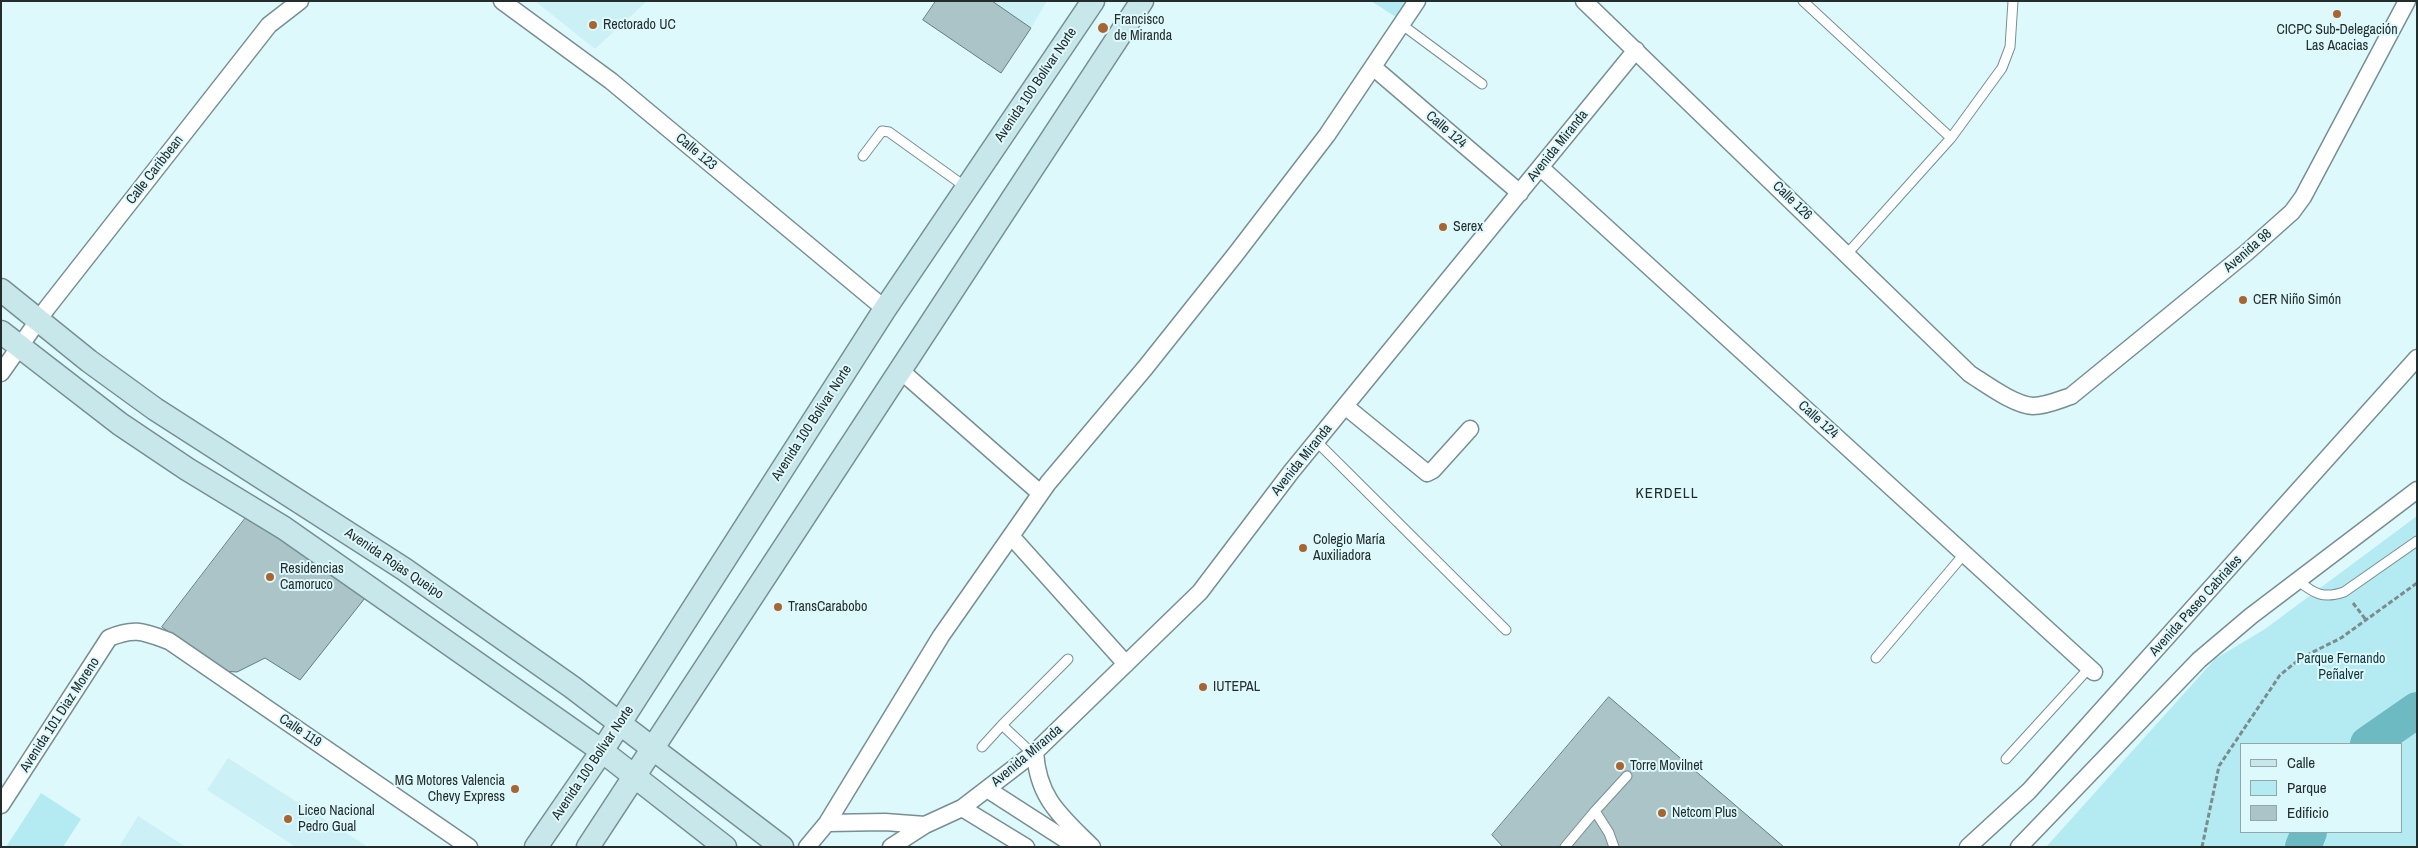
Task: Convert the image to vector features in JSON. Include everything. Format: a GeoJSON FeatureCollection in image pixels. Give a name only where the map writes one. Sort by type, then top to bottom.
{"type":"FeatureCollection","features":[{"type":"Feature","properties":{"kind":"main road","name":"Avenida 100 Bolívar Norte"},"geometry":{"type":"LineString","coordinates":[[536,847],[602,751],[885,309],[1093,1]]}},
{"type":"Feature","properties":{"kind":"main road"},"geometry":{"type":"LineString","coordinates":[[588,847],[654,750],[1142,1]]}},
{"type":"Feature","properties":{"kind":"main road","name":"Avenida Rojas Queipo"},"geometry":{"type":"LineString","coordinates":[[1,290],[89,361],[156,409],[404,569],[620,723],[782,847]]}},
{"type":"Feature","properties":{"kind":"main road"},"geometry":{"type":"LineString","coordinates":[[1,332],[120,424],[187,469],[284,528],[602,751],[725,847]]}},
{"type":"Feature","properties":{"kind":"street","name":"Calle Caribbean"},"geometry":{"type":"LineString","coordinates":[[1,373],[39,320],[270,25],[300,1]]}},
{"type":"Feature","properties":{"kind":"street","name":"Calle 123"},"geometry":{"type":"LineString","coordinates":[[502,1],[611,81],[885,309]]}},
{"type":"Feature","properties":{"kind":"street"},"geometry":{"type":"LineString","coordinates":[[806,847],[827,823],[941,636],[1040,493],[1145,368],[1327,135],[1417,1]]}},
{"type":"Feature","properties":{"kind":"street","name":"Calle 126"},"geometry":{"type":"LineString","coordinates":[[1584,1],[1848,254],[1970,374],[2004,395]]}},
{"type":"Feature","properties":{"kind":"street","name":"Avenida 98"},"geometry":{"type":"LineString","coordinates":[[2004,395],[2032,406],[2052,403],[2071,396],[2246,253],[2292,212],[2303,197],[2406,1]]}},
{"type":"Feature","properties":{"kind":"street","name":"Avenida Miranda"},"geometry":{"type":"LineString","coordinates":[[891,847],[925,825],[962,808],[1034,753],[1200,592],[1344,406],[1636,50]]}},
{"type":"Feature","properties":{"kind":"street","name":"Calle 124"},"geometry":{"type":"LineString","coordinates":[[1373,67],[1520,193]]}},
{"type":"Feature","properties":{"kind":"street","name":"Calle 124"},"geometry":{"type":"LineString","coordinates":[[1541,168],[2092,670]]}},
{"type":"Feature","properties":{"kind":"street","name":"Avenida Paseo Cabriales"},"geometry":{"type":"LineString","coordinates":[[1968,847],[2029,791],[2413,363]]}},
{"type":"Feature","properties":{"kind":"street"},"geometry":{"type":"LineString","coordinates":[[900,370],[1040,493]]}},
{"type":"Feature","properties":{"kind":"street"},"geometry":{"type":"LineString","coordinates":[[1344,406],[1427,473],[1470,429]]}},
{"type":"Feature","properties":{"kind":"street"},"geometry":{"type":"LineString","coordinates":[[2018,847],[2199,660],[2251,616],[2417,490]]}},
{"type":"Feature","properties":{"kind":"street"},"geometry":{"type":"LineString","coordinates":[[1011,536],[1126,664]]}},
{"type":"Feature","properties":{"kind":"street","name":"Calle 119"},"geometry":{"type":"LineString","coordinates":[[124,632],[142,631],[169,641],[469,847]]}},
{"type":"Feature","properties":{"kind":"street","name":"Avenida 101 Diaz Moreno"},"geometry":{"type":"LineString","coordinates":[[1,805],[109,638],[124,632]]}},
{"type":"Feature","properties":{"kind":"street"},"geometry":{"type":"LineString","coordinates":[[1034,753],[1036,773],[1052,807],[1092,847]]}},
{"type":"Feature","properties":{"kind":"street"},"geometry":{"type":"LineString","coordinates":[[987,790],[1077,847]]}},
{"type":"Feature","properties":{"kind":"street"},"geometry":{"type":"LineString","coordinates":[[962,808],[1026,847]]}},
{"type":"Feature","properties":{"kind":"street"},"geometry":{"type":"LineString","coordinates":[[827,823],[885,822],[925,825]]}},
{"type":"Feature","properties":{"kind":"lane"},"geometry":{"type":"LineString","coordinates":[[1803,1],[1951,138]]}},
{"type":"Feature","properties":{"kind":"lane"},"geometry":{"type":"LineString","coordinates":[[1848,254],[1951,138],[2002,68],[2010,47],[2012,1]]}},
{"type":"Feature","properties":{"kind":"lane"},"geometry":{"type":"LineString","coordinates":[[1401,24],[1482,84]]}},
{"type":"Feature","properties":{"kind":"lane"},"geometry":{"type":"LineString","coordinates":[[863,156],[882,131],[889,132],[967,188]]}},
{"type":"Feature","properties":{"kind":"lane"},"geometry":{"type":"LineString","coordinates":[[1316,441],[1506,630]]}},
{"type":"Feature","properties":{"kind":"lane"},"geometry":{"type":"LineString","coordinates":[[2298,581],[2324,596],[2344,592],[2417,542]]}},
{"type":"Feature","properties":{"kind":"lane"},"geometry":{"type":"LineString","coordinates":[[1876,658],[1964,553]]}},
{"type":"Feature","properties":{"kind":"lane"},"geometry":{"type":"LineString","coordinates":[[982,747],[1068,659]]}},
{"type":"Feature","properties":{"kind":"lane"},"geometry":{"type":"LineString","coordinates":[[2006,759],[2092,670]]}},
{"type":"Feature","properties":{"kind":"lane"},"geometry":{"type":"LineString","coordinates":[[1002,725],[1034,753]]}},
{"type":"Feature","properties":{"kind":"lane"},"geometry":{"type":"LineString","coordinates":[[1565,847],[1627,776]]}},
{"type":"Feature","properties":{"kind":"lane"},"geometry":{"type":"LineString","coordinates":[[1596,811],[1609,833],[1614,847]]}},
{"type":"Feature","properties":{"kind":"path"},"geometry":{"type":"LineString","coordinates":[[2202,847],[2219,766],[2280,675],[2301,658],[2341,638],[2417,583]]}},
{"type":"Feature","properties":{"kind":"path"},"geometry":{"type":"LineString","coordinates":[[2344,592],[2366,620]]}},
{"type":"Feature","properties":{"kind":"shaded area","name":"Rectorado UC"},"geometry":{"type":"Polygon","coordinates":[[[535,1],[647,1],[595,49],[535,1]]]}},
{"type":"Feature","properties":{"kind":"shaded area"},"geometry":{"type":"Polygon","coordinates":[[[992,1],[1047,1],[1031,28],[992,1]]]}},
{"type":"Feature","properties":{"kind":"shaded area","name":"Liceo Nacional Pedro Gual"},"geometry":{"type":"Polygon","coordinates":[[[228,758],[368,847],[296,847],[207,790],[228,758]]]}},
{"type":"Feature","properties":{"kind":"shaded area"},"geometry":{"type":"Polygon","coordinates":[[[138,816],[186,847],[119,847],[138,816]]]}},
{"type":"Feature","properties":{"kind":"green space"},"geometry":{"type":"Polygon","coordinates":[[[1371,1],[1411,1],[1399,19],[1371,1]]]}},
{"type":"Feature","properties":{"kind":"green space","name":"Parque Fernando Peñalver"},"geometry":{"type":"Polygon","coordinates":[[[2417,516],[2417,847],[2046,847],[2215,659],[2265,629],[2417,516]]]}},
{"type":"Feature","properties":{"kind":"green space"},"geometry":{"type":"Polygon","coordinates":[[[41,793],[81,819],[63,847],[6,847],[41,793]]]}},
{"type":"Feature","properties":{"kind":"building"},"geometry":{"type":"Polygon","coordinates":[[[936,1],[992,1],[1031,28],[1001,73],[923,20],[936,1]]]}},
{"type":"Feature","properties":{"kind":"building","name":"Residencias Camoruco"},"geometry":{"type":"Polygon","coordinates":[[[251,511],[365,598],[300,680],[265,658],[237,672],[222,671],[162,627],[251,511]]]}},
{"type":"Feature","properties":{"kind":"building","name":"Torre Movilnet"},"geometry":{"type":"Polygon","coordinates":[[[1609,697],[1784,847],[1503,847],[1492,835],[1609,697]]]}},
{"type":"Feature","properties":{"kind":"waterway"},"geometry":{"type":"LineString","coordinates":[[2369,743],[2417,710]]}},
{"type":"Feature","properties":{"kind":"waterway"},"geometry":{"type":"LineString","coordinates":[[2303,847],[2309,833]]}},
{"type":"Feature","properties":{"kind":"place","name":"CICPC Sub-Delegación Las Acacias"},"geometry":{"type":"Point","coordinates":[2337,14]}},
{"type":"Feature","properties":{"kind":"place","name":"Rectorado UC"},"geometry":{"type":"Point","coordinates":[593,25]}},
{"type":"Feature","properties":{"kind":"place","name":"Francisco de Miranda"},"geometry":{"type":"Point","coordinates":[1103,28]}},
{"type":"Feature","properties":{"kind":"place","name":"Serex"},"geometry":{"type":"Point","coordinates":[1443,227]}},
{"type":"Feature","properties":{"kind":"place","name":"CER Niño Simón"},"geometry":{"type":"Point","coordinates":[2243,300]}},
{"type":"Feature","properties":{"kind":"place","name":"Colegio María Auxiliadora"},"geometry":{"type":"Point","coordinates":[1303,548]}},
{"type":"Feature","properties":{"kind":"place","name":"Residencias Camoruco"},"geometry":{"type":"Point","coordinates":[270,577]}},
{"type":"Feature","properties":{"kind":"place","name":"TransCarabobo"},"geometry":{"type":"Point","coordinates":[778,607]}},
{"type":"Feature","properties":{"kind":"place","name":"IUTEPAL"},"geometry":{"type":"Point","coordinates":[1203,687]}},
{"type":"Feature","properties":{"kind":"place","name":"Torre Movilnet"},"geometry":{"type":"Point","coordinates":[1620,766]}},
{"type":"Feature","properties":{"kind":"place","name":"MG Motores Valencia Chevy Express"},"geometry":{"type":"Point","coordinates":[515,789]}},
{"type":"Feature","properties":{"kind":"place","name":"Netcom Plus"},"geometry":{"type":"Point","coordinates":[1662,813]}},
{"type":"Feature","properties":{"kind":"place","name":"Liceo Nacional Pedro Gual"},"geometry":{"type":"Point","coordinates":[288,819]}},
{"type":"Feature","properties":{"kind":"district","name":"KERDELL"},"geometry":{"type":"Point","coordinates":[1667,494]}}]}
